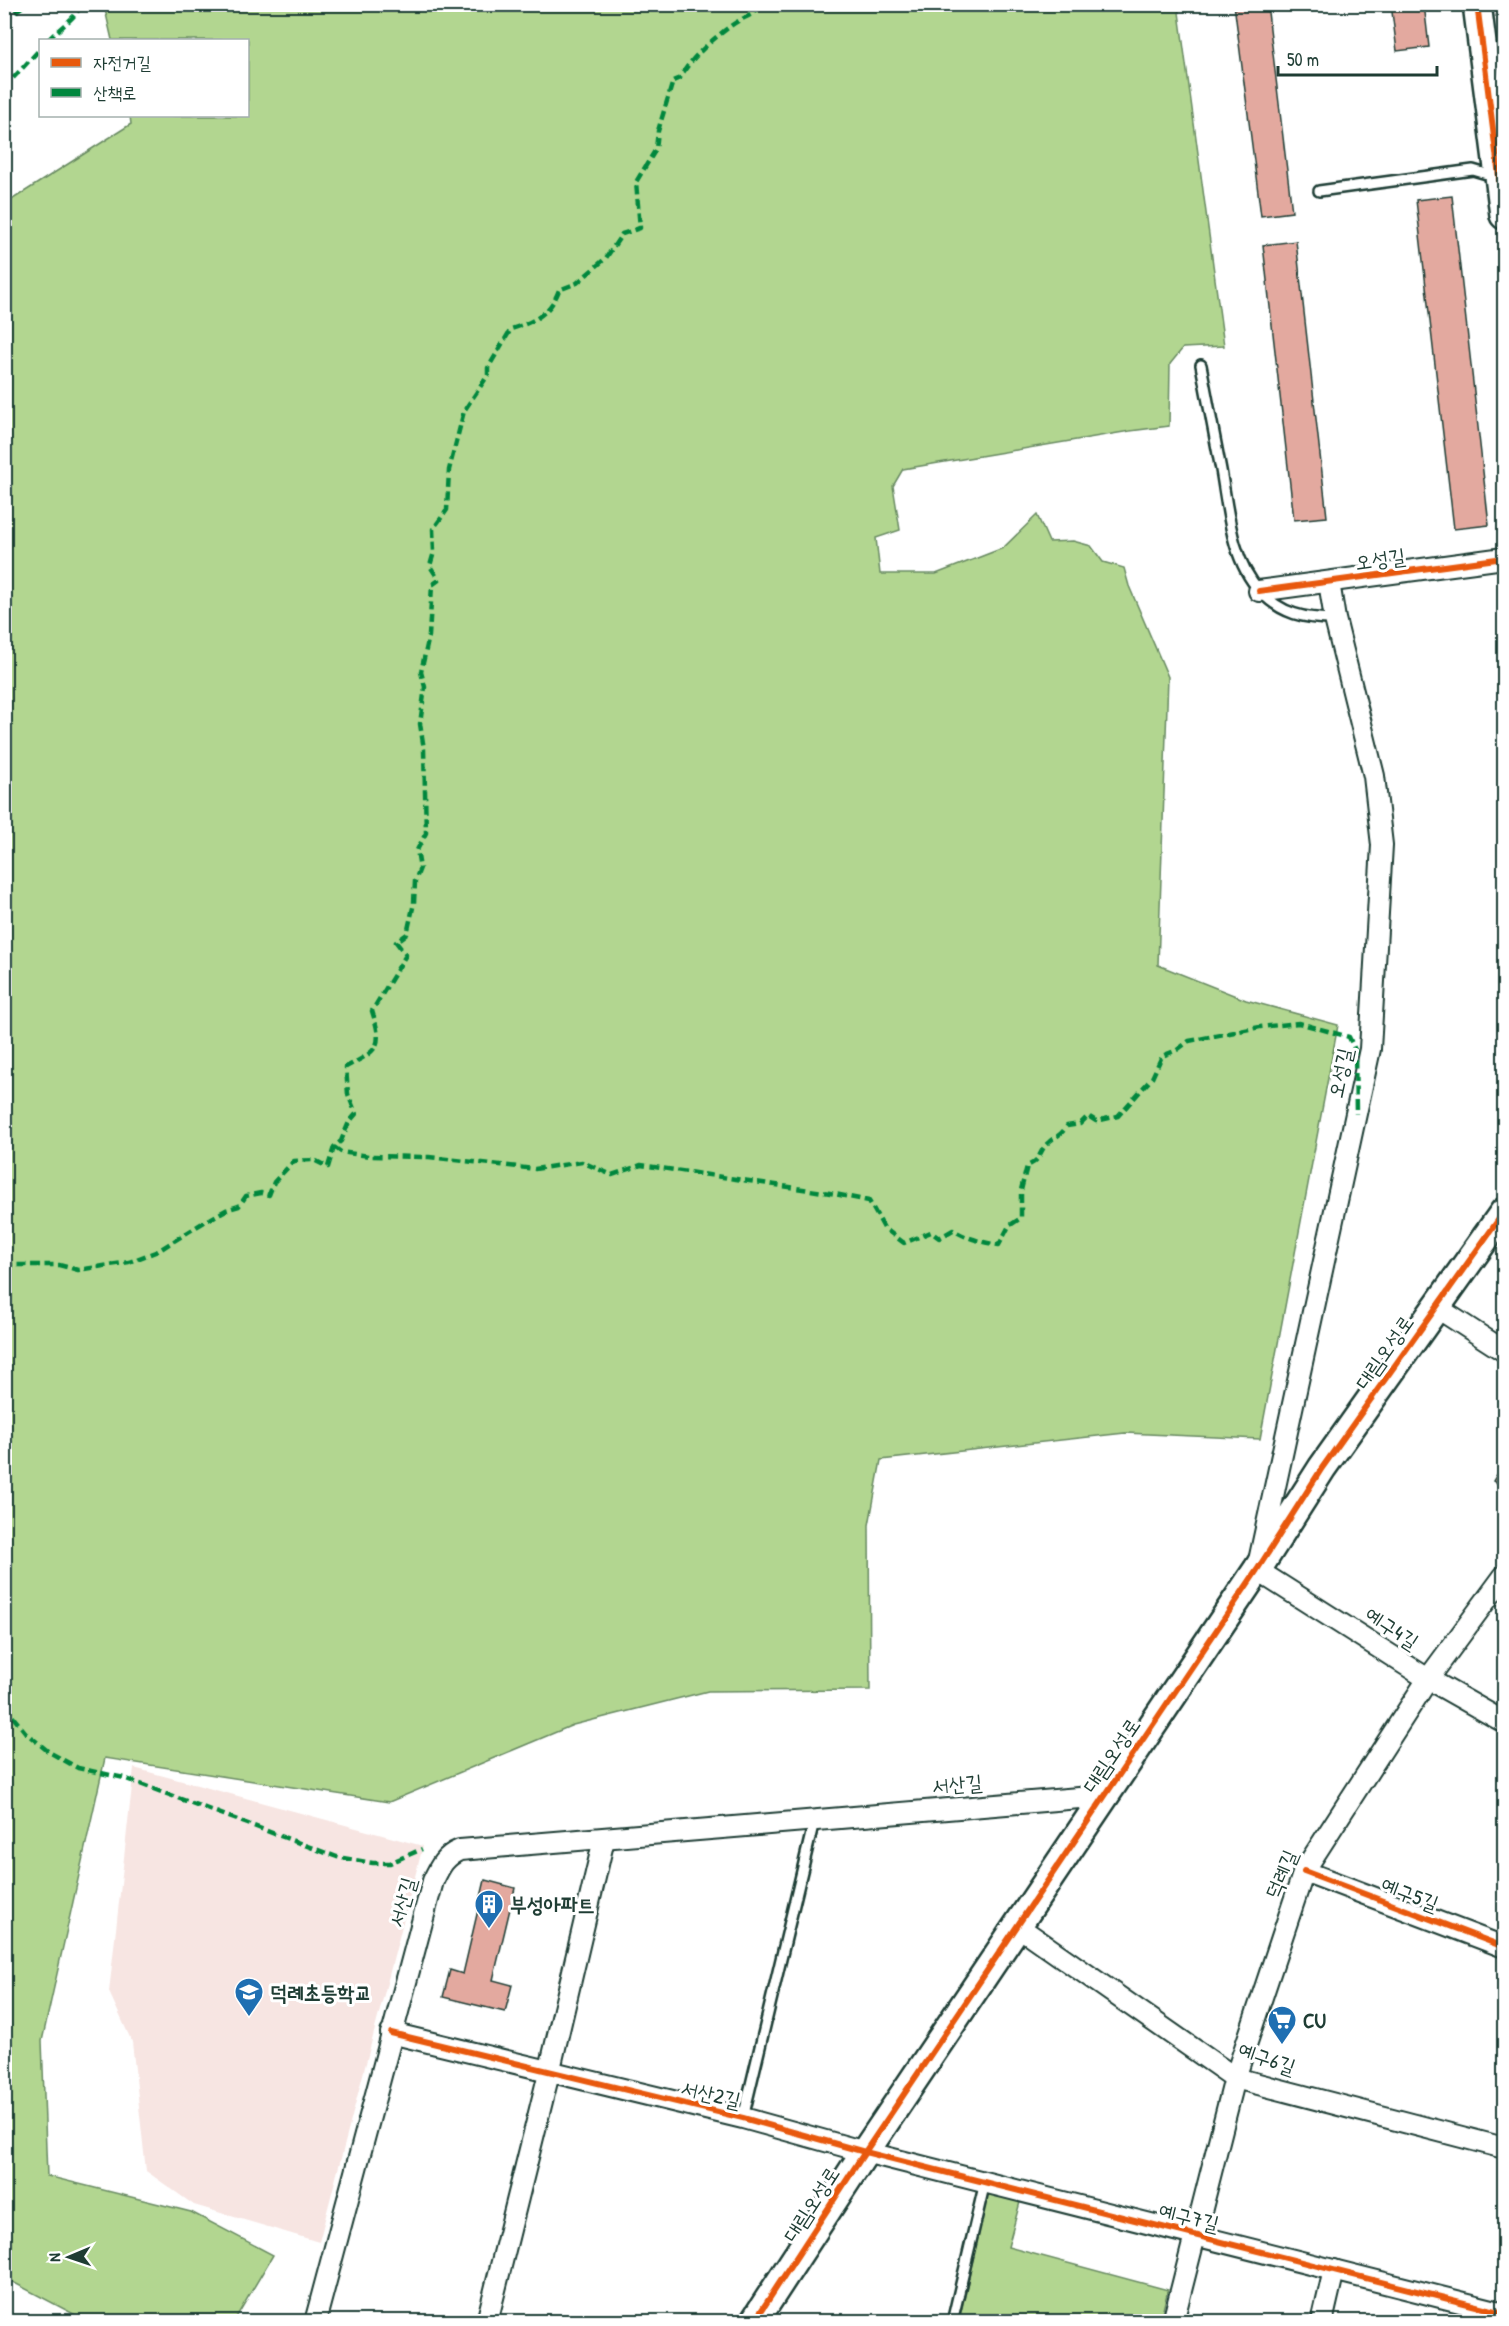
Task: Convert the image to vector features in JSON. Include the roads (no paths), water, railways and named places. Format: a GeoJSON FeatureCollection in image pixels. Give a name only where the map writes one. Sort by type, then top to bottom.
{"type":"FeatureCollection","features":[{"type":"Feature","properties":{"kind":"street"},"geometry":{"type":"LineString","coordinates":[[1477,4],[1502,178],[1504,215]]}},
{"type":"Feature","properties":{"kind":"street","name":"오성길"},"geometry":{"type":"LineString","coordinates":[[1259,591],[1504,558]]}},
{"type":"Feature","properties":{"kind":"street","name":"오성길"},"geometry":{"type":"LineString","coordinates":[[1257,1570],[1370,1049],[1382,845],[1374,776],[1335,620],[1329,582]]}},
{"type":"Feature","properties":{"kind":"street","name":"대림오성로"},"geometry":{"type":"LineString","coordinates":[[754,2322],[1016,1925],[1257,1570],[1322,1468],[1504,1212]]}},
{"type":"Feature","properties":{"kind":"street"},"geometry":{"type":"LineString","coordinates":[[1436,1307],[1504,1351]]}},
{"type":"Feature","properties":{"kind":"street","name":"예구4길"},"geometry":{"type":"LineString","coordinates":[[1257,1570],[1428,1679],[1504,1722]]}},
{"type":"Feature","properties":{"kind":"street","name":"덕례길"},"geometry":{"type":"LineString","coordinates":[[1173,2322],[1193,2235],[1235,2078],[1304,1871],[1428,1679],[1504,1576]]}},
{"type":"Feature","properties":{"kind":"street","name":"서산길"},"geometry":{"type":"LineString","coordinates":[[315,2322],[433,1881],[439,1866],[448,1855],[460,1850],[1103,1796]]}},
{"type":"Feature","properties":{"kind":"street"},"geometry":{"type":"LineString","coordinates":[[487,2322],[604,1839]]}},
{"type":"Feature","properties":{"kind":"street","name":"예구5길"},"geometry":{"type":"LineString","coordinates":[[1304,1871],[1504,1947]]}},
{"type":"Feature","properties":{"kind":"street","name":"예구6길"},"geometry":{"type":"LineString","coordinates":[[1016,1925],[1235,2078],[1504,2148]]}},
{"type":"Feature","properties":{"kind":"street","name":"서산2길"},"geometry":{"type":"LineString","coordinates":[[391,2033],[743,2118],[865,2152]]}},
{"type":"Feature","properties":{"kind":"street","name":"예구7길"},"geometry":{"type":"LineString","coordinates":[[865,2152],[1504,2313]]}},
{"type":"Feature","properties":{"kind":"street"},"geometry":{"type":"LineString","coordinates":[[1322,2322],[1334,2270]]}},
{"type":"Feature","properties":{"kind":"lane"},"geometry":{"type":"LineString","coordinates":[[1320,191],[1473,170],[1502,178]]}},
{"type":"Feature","properties":{"kind":"lane"},"geometry":{"type":"LineString","coordinates":[[1201,365],[1240,559],[1259,591],[1273,603],[1292,614],[1309,619],[1335,620]]}},
{"type":"Feature","properties":{"kind":"lane"},"geometry":{"type":"LineString","coordinates":[[743,2118],[814,1821]]}},
{"type":"Feature","properties":{"kind":"lane"},"geometry":{"type":"LineString","coordinates":[[952,2322],[985,2182]]}},
{"type":"Feature","properties":{"kind":"place","name":"부성아파트"},"geometry":{"type":"Point","coordinates":[489,1930]}},
{"type":"Feature","properties":{"kind":"place","name":"덕례초등학교"},"geometry":{"type":"Point","coordinates":[249,2018]}},
{"type":"Feature","properties":{"kind":"place","name":"CU"},"geometry":{"type":"Point","coordinates":[1282,2046]}}]}
